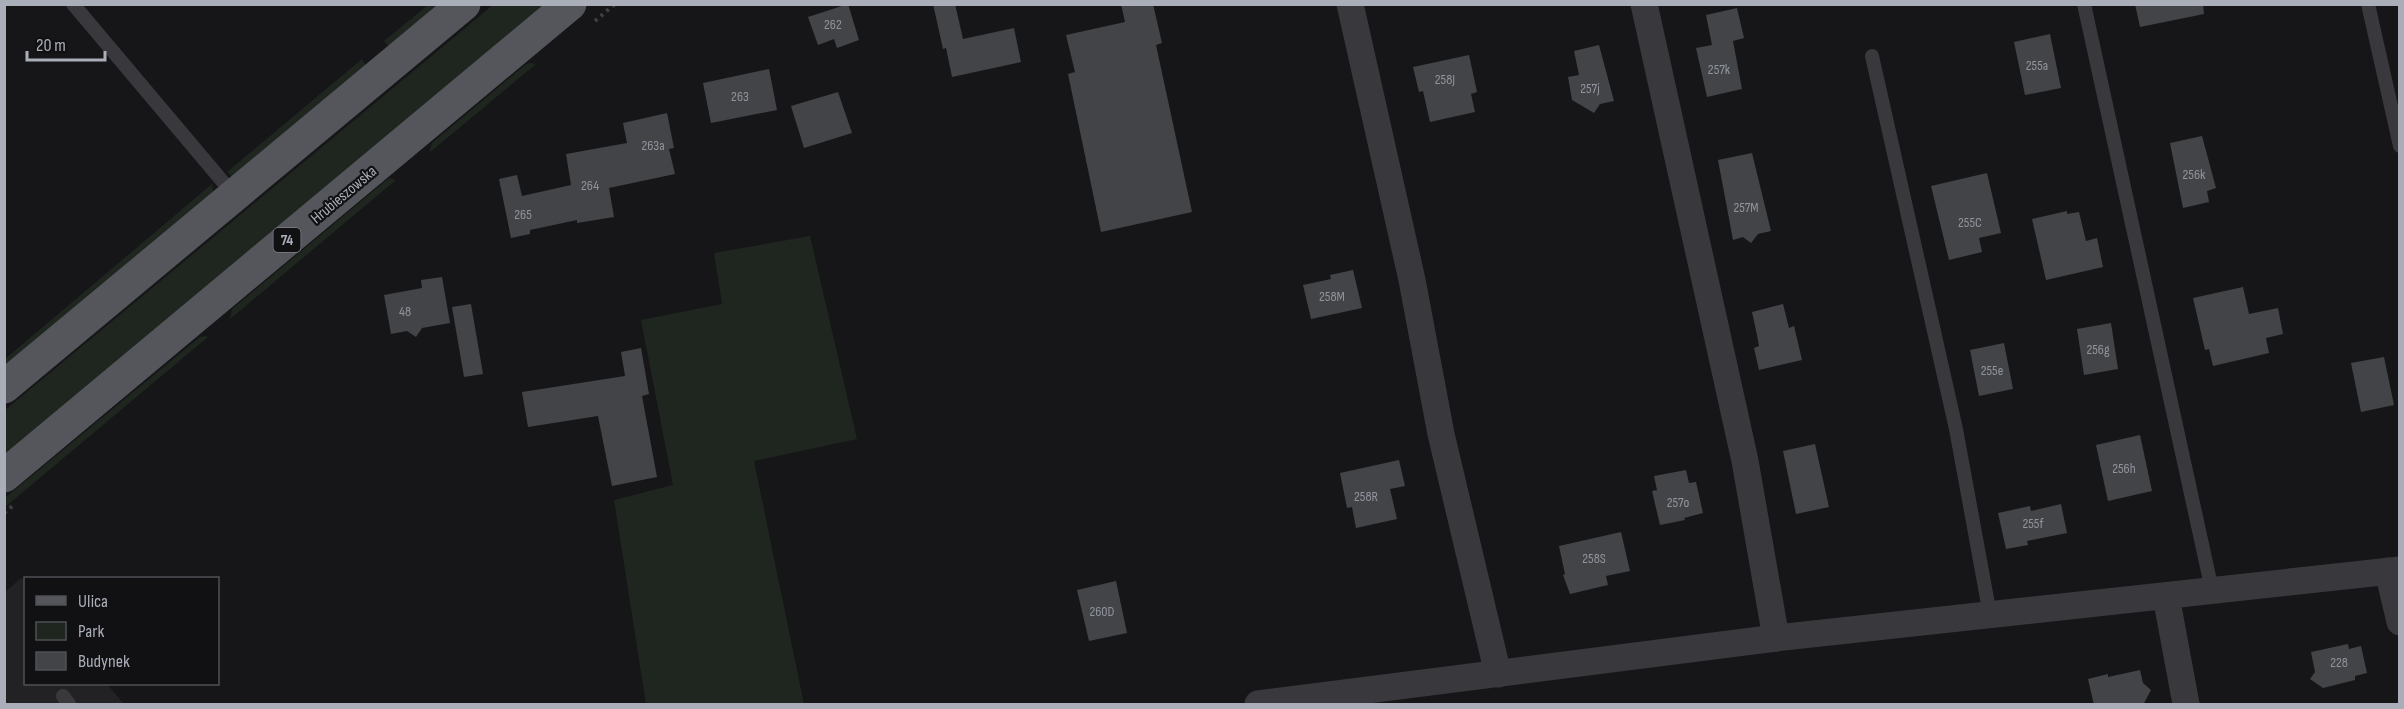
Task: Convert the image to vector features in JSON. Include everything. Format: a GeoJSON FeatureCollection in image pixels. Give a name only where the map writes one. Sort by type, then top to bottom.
{"type":"FeatureCollection","features":[{"type":"Feature","properties":{"kind":"main road"},"geometry":{"type":"LineString","coordinates":[[4,387],[464,4]]}},
{"type":"Feature","properties":{"kind":"main road","name":"Hrubieszowska"},"geometry":{"type":"LineString","coordinates":[[4,476],[570,4]]}},
{"type":"Feature","properties":{"kind":"street"},"geometry":{"type":"LineString","coordinates":[[1350,4],[1412,280],[1441,434],[1498,674]]}},
{"type":"Feature","properties":{"kind":"street"},"geometry":{"type":"LineString","coordinates":[[1644,4],[1744,461],[1776,638]]}},
{"type":"Feature","properties":{"kind":"street"},"geometry":{"type":"LineString","coordinates":[[1258,705],[1776,638],[2394,570],[2400,622]]}},
{"type":"Feature","properties":{"kind":"street"},"geometry":{"type":"LineString","coordinates":[[2166,596],[2187,705]]}},
{"type":"Feature","properties":{"kind":"lane"},"geometry":{"type":"LineString","coordinates":[[73,4],[234,196]]}},
{"type":"Feature","properties":{"kind":"lane"},"geometry":{"type":"LineString","coordinates":[[2084,4],[2212,590]]}},
{"type":"Feature","properties":{"kind":"lane"},"geometry":{"type":"LineString","coordinates":[[2368,4],[2400,146]]}},
{"type":"Feature","properties":{"kind":"lane"},"geometry":{"type":"LineString","coordinates":[[1872,56],[1956,429],[1990,615]]}},
{"type":"Feature","properties":{"kind":"shaded area"},"geometry":{"type":"Polygon","coordinates":[[[21,578],[24,581],[24,685],[108,685],[124,704],[5,704],[5,592],[21,578]]]}},
{"type":"Feature","properties":{"kind":"green space"},"geometry":{"type":"Polygon","coordinates":[[[428,5],[445,5],[397,45],[387,45],[384,41],[428,5]]]}},
{"type":"Feature","properties":{"kind":"green space"},"geometry":{"type":"Polygon","coordinates":[[[493,5],[551,5],[5,457],[4,411],[493,5]]]}},
{"type":"Feature","properties":{"kind":"green space"},"geometry":{"type":"Polygon","coordinates":[[[362,59],[365,71],[241,175],[231,176],[227,172],[362,59]]]}},
{"type":"Feature","properties":{"kind":"green space"},"geometry":{"type":"Polygon","coordinates":[[[530,63],[536,64],[429,153],[432,143],[530,63]]]}},
{"type":"Feature","properties":{"kind":"green space"},"geometry":{"type":"Polygon","coordinates":[[[389,178],[396,180],[230,319],[232,309],[389,178]]]}},
{"type":"Feature","properties":{"kind":"green space"},"geometry":{"type":"Polygon","coordinates":[[[212,184],[214,196],[5,371],[5,359],[212,184]]]}},
{"type":"Feature","properties":{"kind":"green space"},"geometry":{"type":"Polygon","coordinates":[[[810,236],[857,439],[754,461],[804,704],[646,704],[614,500],[673,485],[641,320],[722,304],[714,253],[810,236]]]}},
{"type":"Feature","properties":{"kind":"green space"},"geometry":{"type":"Polygon","coordinates":[[[200,337],[208,337],[5,507],[5,498],[200,337]]]}},
{"type":"Feature","properties":{"kind":"building"},"geometry":{"type":"Polygon","coordinates":[[[848,4],[859,40],[837,48],[834,39],[818,45],[808,17],[848,4]]]}},
{"type":"Feature","properties":{"kind":"building"},"geometry":{"type":"Polygon","coordinates":[[[933,4],[955,4],[963,39],[1014,28],[1021,62],[952,77],[933,4]]]}},
{"type":"Feature","properties":{"kind":"building"},"geometry":{"type":"Polygon","coordinates":[[[1121,4],[1153,4],[1162,43],[1156,45],[1192,212],[1101,232],[1068,74],[1075,72],[1066,35],[1125,22],[1121,4]]]}},
{"type":"Feature","properties":{"kind":"building"},"geometry":{"type":"Polygon","coordinates":[[[2135,4],[2203,4],[2204,14],[2140,27],[2135,4]]]}},
{"type":"Feature","properties":{"kind":"building"},"geometry":{"type":"Polygon","coordinates":[[[1737,8],[1744,38],[1733,41],[1742,89],[1707,97],[1696,48],[1712,45],[1706,15],[1737,8]]]}},
{"type":"Feature","properties":{"kind":"building"},"geometry":{"type":"Polygon","coordinates":[[[2050,34],[2061,88],[2025,95],[2014,42],[2050,34]]]}},
{"type":"Feature","properties":{"kind":"building"},"geometry":{"type":"Polygon","coordinates":[[[1599,45],[1614,101],[1600,104],[1594,113],[1572,100],[1568,77],[1579,75],[1574,51],[1599,45]]]}},
{"type":"Feature","properties":{"kind":"building"},"geometry":{"type":"Polygon","coordinates":[[[1469,55],[1477,92],[1471,94],[1475,112],[1430,122],[1423,91],[1419,92],[1413,67],[1469,55]]]}},
{"type":"Feature","properties":{"kind":"building"},"geometry":{"type":"Polygon","coordinates":[[[769,69],[777,110],[711,123],[703,83],[769,69]]]}},
{"type":"Feature","properties":{"kind":"building"},"geometry":{"type":"Polygon","coordinates":[[[838,92],[852,133],[804,148],[791,106],[838,92]]]}},
{"type":"Feature","properties":{"kind":"building"},"geometry":{"type":"Polygon","coordinates":[[[667,113],[674,148],[669,149],[675,174],[609,188],[614,217],[577,223],[577,220],[530,230],[530,234],[511,238],[499,179],[517,175],[522,196],[571,185],[566,154],[627,143],[623,123],[667,113]]]}},
{"type":"Feature","properties":{"kind":"building"},"geometry":{"type":"Polygon","coordinates":[[[2202,136],[2216,188],[2207,191],[2209,202],[2183,208],[2170,143],[2202,136]]]}},
{"type":"Feature","properties":{"kind":"building"},"geometry":{"type":"Polygon","coordinates":[[[1752,153],[1771,231],[1758,234],[1751,243],[1743,237],[1733,240],[1718,160],[1752,153]]]}},
{"type":"Feature","properties":{"kind":"building"},"geometry":{"type":"Polygon","coordinates":[[[1987,173],[2001,233],[1979,238],[1982,252],[1949,260],[1931,186],[1987,173]]]}},
{"type":"Feature","properties":{"kind":"building"},"geometry":{"type":"Polygon","coordinates":[[[2067,211],[2067,214],[2079,212],[2086,241],[2097,238],[2103,267],[2046,280],[2032,219],[2067,211]]]}},
{"type":"Feature","properties":{"kind":"building"},"geometry":{"type":"Polygon","coordinates":[[[1353,270],[1362,308],[1311,319],[1303,285],[1331,279],[1330,275],[1353,270]]]}},
{"type":"Feature","properties":{"kind":"building"},"geometry":{"type":"Polygon","coordinates":[[[442,277],[450,323],[422,328],[416,337],[407,331],[391,334],[384,295],[422,288],[421,280],[442,277]]]}},
{"type":"Feature","properties":{"kind":"building"},"geometry":{"type":"Polygon","coordinates":[[[2243,287],[2249,314],[2278,308],[2283,334],[2266,338],[2269,353],[2213,366],[2209,349],[2205,350],[2193,298],[2243,287]]]}},
{"type":"Feature","properties":{"kind":"building"},"geometry":{"type":"Polygon","coordinates":[[[471,304],[483,374],[464,377],[452,307],[471,304]]]}},
{"type":"Feature","properties":{"kind":"building"},"geometry":{"type":"Polygon","coordinates":[[[1783,304],[1789,328],[1794,326],[1802,360],[1759,370],[1754,348],[1759,346],[1752,312],[1783,304]]]}},
{"type":"Feature","properties":{"kind":"building"},"geometry":{"type":"Polygon","coordinates":[[[2111,323],[2118,369],[2084,375],[2077,329],[2111,323]]]}},
{"type":"Feature","properties":{"kind":"building"},"geometry":{"type":"Polygon","coordinates":[[[2004,343],[2013,389],[1979,396],[1970,350],[2004,343]]]}},
{"type":"Feature","properties":{"kind":"building"},"geometry":{"type":"Polygon","coordinates":[[[641,348],[649,394],[642,396],[657,477],[612,486],[598,416],[528,427],[522,392],[625,376],[621,352],[641,348]]]}},
{"type":"Feature","properties":{"kind":"building"},"geometry":{"type":"Polygon","coordinates":[[[2384,357],[2394,405],[2361,412],[2351,363],[2384,357]]]}},
{"type":"Feature","properties":{"kind":"building"},"geometry":{"type":"Polygon","coordinates":[[[2140,435],[2152,491],[2108,501],[2096,445],[2140,435]]]}},
{"type":"Feature","properties":{"kind":"building"},"geometry":{"type":"Polygon","coordinates":[[[1815,444],[1829,507],[1796,514],[1783,451],[1815,444]]]}},
{"type":"Feature","properties":{"kind":"building"},"geometry":{"type":"Polygon","coordinates":[[[1399,460],[1405,486],[1390,489],[1397,519],[1356,528],[1352,507],[1347,508],[1340,473],[1399,460]]]}},
{"type":"Feature","properties":{"kind":"building"},"geometry":{"type":"Polygon","coordinates":[[[1686,470],[1689,483],[1696,482],[1703,513],[1684,518],[1685,520],[1660,525],[1652,491],[1657,490],[1654,476],[1686,470]]]}},
{"type":"Feature","properties":{"kind":"building"},"geometry":{"type":"Polygon","coordinates":[[[2061,504],[2067,533],[2027,541],[2028,545],[2006,549],[1998,513],[2030,506],[2031,511],[2061,504]]]}},
{"type":"Feature","properties":{"kind":"building"},"geometry":{"type":"Polygon","coordinates":[[[1621,532],[1630,571],[1606,576],[1608,585],[1570,594],[1563,575],[1565,574],[1559,546],[1621,532]]]}},
{"type":"Feature","properties":{"kind":"building"},"geometry":{"type":"Polygon","coordinates":[[[1116,581],[1127,633],[1089,641],[1077,590],[1116,581]]]}},
{"type":"Feature","properties":{"kind":"building"},"geometry":{"type":"Polygon","coordinates":[[[2348,644],[2349,649],[2361,646],[2367,673],[2355,676],[2355,680],[2323,688],[2310,679],[2315,672],[2311,652],[2348,644]]]}},
{"type":"Feature","properties":{"kind":"building"},"geometry":{"type":"Polygon","coordinates":[[[2140,670],[2143,683],[2151,690],[2143,705],[2094,705],[2088,679],[2140,670]]]}}]}
